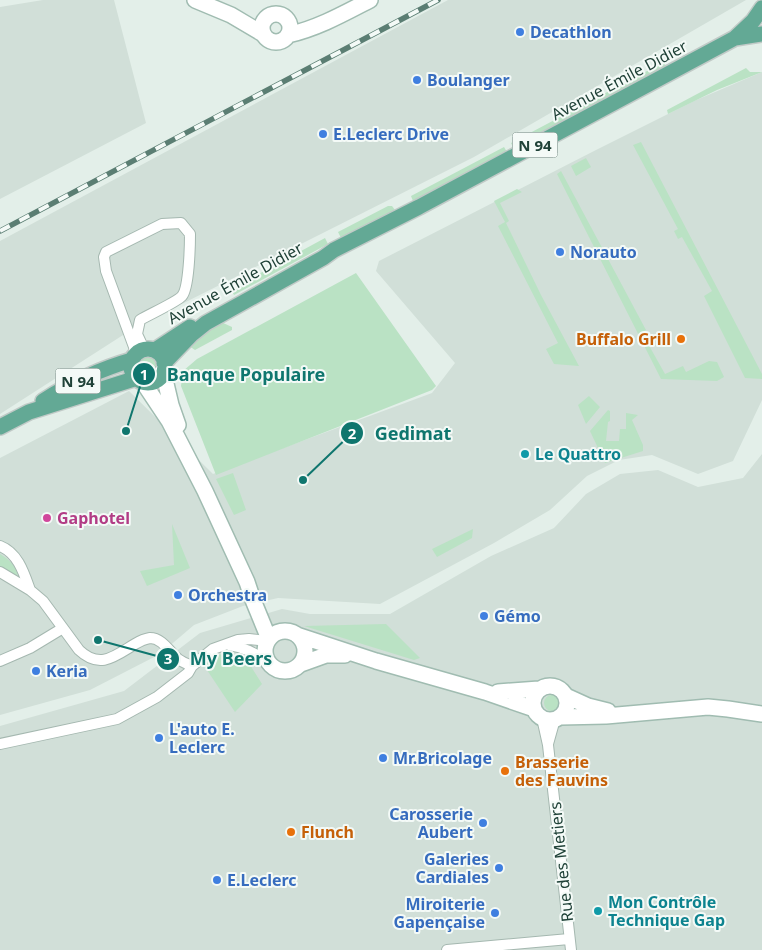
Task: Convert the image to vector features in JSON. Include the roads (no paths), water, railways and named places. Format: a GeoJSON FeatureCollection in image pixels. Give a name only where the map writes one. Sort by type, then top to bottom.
{"type":"FeatureCollection","features":[{"type":"Feature","properties":{"kind":"main road","name":"Avenue Émile Didier"},"geometry":{"type":"LineString","coordinates":[[0,427],[29,412],[58,392],[86,377],[142,353],[314,258],[334,250],[419,207],[735,38],[753,21],[762,9]]}},
{"type":"Feature","properties":{"kind":"main road","name":"Avenue Émile Didier"},"geometry":{"type":"LineString","coordinates":[[735,38],[762,34]]}},
{"type":"Feature","properties":{"kind":"main road","name":"Avenue Émile Didier"},"geometry":{"type":"LineString","coordinates":[[164,367],[191,335],[206,323],[334,250]]}},
{"type":"Feature","properties":{"kind":"main road"},"geometry":{"type":"LineString","coordinates":[[142,353],[162,358],[164,367],[155,380],[140,380],[132,370],[142,353]]}},
{"type":"Feature","properties":{"kind":"main road","name":"Avenue Émile Didier"},"geometry":{"type":"LineString","coordinates":[[29,412],[140,380]]}},
{"type":"Feature","properties":{"kind":"street"},"geometry":{"type":"LineString","coordinates":[[194,0],[231,15],[274,42],[280,42],[289,28]]}},
{"type":"Feature","properties":{"kind":"street"},"geometry":{"type":"LineString","coordinates":[[289,28],[322,25],[370,0]]}},
{"type":"Feature","properties":{"kind":"street"},"geometry":{"type":"LineString","coordinates":[[231,15],[256,18],[278,13],[283,15],[289,28]]}},
{"type":"Feature","properties":{"kind":"street"},"geometry":{"type":"LineString","coordinates":[[263,34],[261,28],[266,17]]}},
{"type":"Feature","properties":{"kind":"street"},"geometry":{"type":"LineString","coordinates":[[181,223],[190,234],[190,259],[185,287],[182,296],[140,320],[137,334],[142,353],[134,347],[106,271],[104,258],[106,252],[162,224],[181,223]]}},
{"type":"Feature","properties":{"kind":"street"},"geometry":{"type":"LineString","coordinates":[[164,367],[171,405],[198,477]]}},
{"type":"Feature","properties":{"kind":"street"},"geometry":{"type":"LineString","coordinates":[[140,380],[168,421],[198,477],[265,616],[268,640],[264,653],[267,661],[272,667],[283,672],[291,671],[301,664],[326,655],[356,655]]}},
{"type":"Feature","properties":{"kind":"street"},"geometry":{"type":"LineString","coordinates":[[0,546],[12,553],[21,566],[30,590]]}},
{"type":"Feature","properties":{"kind":"street"},"geometry":{"type":"LineString","coordinates":[[0,572],[30,590],[43,601],[84,656],[101,661],[109,660],[147,638],[154,639],[165,646],[179,660],[192,666]]}},
{"type":"Feature","properties":{"kind":"street"},"geometry":{"type":"LineString","coordinates":[[265,616],[282,631]]}},
{"type":"Feature","properties":{"kind":"street"},"geometry":{"type":"LineString","coordinates":[[0,661],[30,648],[64,628]]}},
{"type":"Feature","properties":{"kind":"street"},"geometry":{"type":"LineString","coordinates":[[0,744],[117,719],[157,697],[188,673],[192,666],[213,648],[249,639],[268,640],[282,631],[290,632],[356,655],[485,692],[548,716],[606,716],[708,707],[728,708],[762,714]]}},
{"type":"Feature","properties":{"kind":"street"},"geometry":{"type":"LineString","coordinates":[[297,635],[305,649],[301,664]]}},
{"type":"Feature","properties":{"kind":"street"},"geometry":{"type":"LineString","coordinates":[[223,645],[241,647],[267,661]]}},
{"type":"Feature","properties":{"kind":"street"},"geometry":{"type":"LineString","coordinates":[[485,692],[539,689],[552,686],[558,687],[566,696],[599,709],[626,714]]}},
{"type":"Feature","properties":{"kind":"street"},"geometry":{"type":"LineString","coordinates":[[539,689],[533,699],[548,716]]}},
{"type":"Feature","properties":{"kind":"street"},"geometry":{"type":"LineString","coordinates":[[548,716],[567,707],[566,696]]}},
{"type":"Feature","properties":{"kind":"street","name":"Rue des Metiers"},"geometry":{"type":"LineString","coordinates":[[548,716],[548,745],[571,950]]}},
{"type":"Feature","properties":{"kind":"street"},"geometry":{"type":"LineString","coordinates":[[447,950],[570,939]]}},
{"type":"Feature","properties":{"kind":"railway"},"geometry":{"type":"LineString","coordinates":[[0,231],[438,0]]}},
{"type":"Feature","properties":{"kind":"place","name":"Decathlon"},"geometry":{"type":"Point","coordinates":[520,32]}},
{"type":"Feature","properties":{"kind":"place","name":"Boulanger"},"geometry":{"type":"Point","coordinates":[417,80]}},
{"type":"Feature","properties":{"kind":"place","name":"E.Leclerc Drive"},"geometry":{"type":"Point","coordinates":[323,134]}},
{"type":"Feature","properties":{"kind":"place","name":"Norauto"},"geometry":{"type":"Point","coordinates":[560,252]}},
{"type":"Feature","properties":{"kind":"place","name":"Buffalo Grill"},"geometry":{"type":"Point","coordinates":[681,339]}},
{"type":"Feature","properties":{"kind":"place","name":"Banque Populaire"},"geometry":{"type":"Point","coordinates":[126,431]}},
{"type":"Feature","properties":{"kind":"place","name":"Le Quattro"},"geometry":{"type":"Point","coordinates":[525,454]}},
{"type":"Feature","properties":{"kind":"place","name":"Gedimat"},"geometry":{"type":"Point","coordinates":[303,480]}},
{"type":"Feature","properties":{"kind":"place","name":"Gaphotel"},"geometry":{"type":"Point","coordinates":[47,518]}},
{"type":"Feature","properties":{"kind":"place","name":"Orchestra"},"geometry":{"type":"Point","coordinates":[178,595]}},
{"type":"Feature","properties":{"kind":"place","name":"Gémo"},"geometry":{"type":"Point","coordinates":[484,616]}},
{"type":"Feature","properties":{"kind":"place","name":"My Beers"},"geometry":{"type":"Point","coordinates":[98,640]}},
{"type":"Feature","properties":{"kind":"place","name":"Keria"},"geometry":{"type":"Point","coordinates":[36,671]}},
{"type":"Feature","properties":{"kind":"place","name":"L'auto E. Leclerc"},"geometry":{"type":"Point","coordinates":[159,738]}},
{"type":"Feature","properties":{"kind":"place","name":"Mr.Bricolage"},"geometry":{"type":"Point","coordinates":[383,758]}},
{"type":"Feature","properties":{"kind":"place","name":"Brasserie des Fauvins"},"geometry":{"type":"Point","coordinates":[505,771]}},
{"type":"Feature","properties":{"kind":"place","name":"Carosserie Aubert"},"geometry":{"type":"Point","coordinates":[483,823]}},
{"type":"Feature","properties":{"kind":"place","name":"Flunch"},"geometry":{"type":"Point","coordinates":[291,832]}},
{"type":"Feature","properties":{"kind":"place","name":"Galeries Cardiales"},"geometry":{"type":"Point","coordinates":[499,868]}},
{"type":"Feature","properties":{"kind":"place","name":"E.Leclerc"},"geometry":{"type":"Point","coordinates":[217,880]}},
{"type":"Feature","properties":{"kind":"place","name":"Mon Contrôle Technique Gap"},"geometry":{"type":"Point","coordinates":[598,911]}},
{"type":"Feature","properties":{"kind":"place","name":"Miroiterie Gapençaise"},"geometry":{"type":"Point","coordinates":[495,913]}}]}
